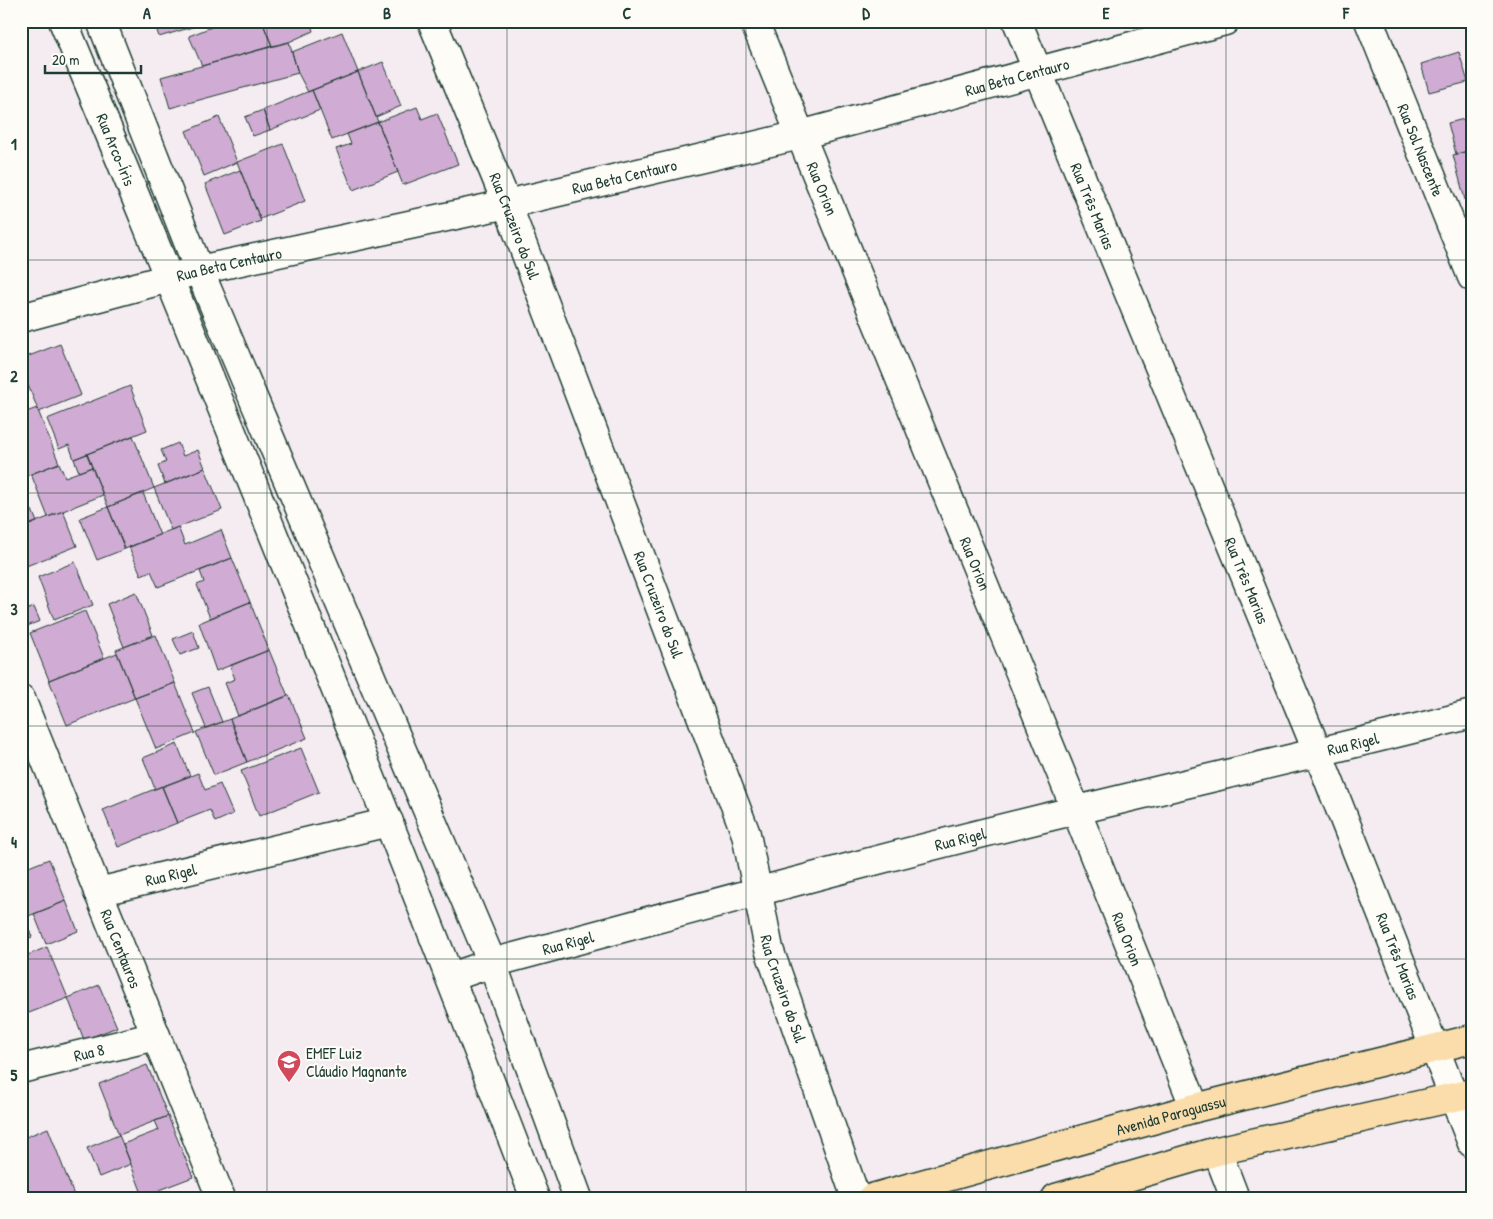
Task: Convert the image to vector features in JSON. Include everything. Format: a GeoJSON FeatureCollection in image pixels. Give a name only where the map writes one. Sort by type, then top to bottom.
{"type":"FeatureCollection","features":[{"type":"Feature","properties":{"kind":"main road","name":"Avenida Paraguassu"},"geometry":{"type":"LineString","coordinates":[[872,1198],[1195,1108],[1472,1039]]}},
{"type":"Feature","properties":{"kind":"main road"},"geometry":{"type":"LineString","coordinates":[[1056,1198],[1217,1151],[1462,1096]]}},
{"type":"Feature","properties":{"kind":"street","name":"Rua Arco-Íris"},"geometry":{"type":"LineString","coordinates":[[63,21],[170,278]]}},
{"type":"Feature","properties":{"kind":"street","name":"Rua Arco-Íris"},"geometry":{"type":"LineString","coordinates":[[101,21],[199,270]]}},
{"type":"Feature","properties":{"kind":"street","name":"Rua Cruzeiro do Sul"},"geometry":{"type":"LineString","coordinates":[[432,21],[508,204],[746,834],[769,949],[856,1198]]}},
{"type":"Feature","properties":{"kind":"street","name":"Rua Orion"},"geometry":{"type":"LineString","coordinates":[[754,21],[1076,810],[1195,1108]]}},
{"type":"Feature","properties":{"kind":"street","name":"Rua Três Marias"},"geometry":{"type":"LineString","coordinates":[[1017,21],[1318,753],[1434,1048],[1462,1096],[1472,1143]]}},
{"type":"Feature","properties":{"kind":"street","name":"Rua Beta Centauro"},"geometry":{"type":"LineString","coordinates":[[21,318],[199,270],[508,204],[800,135],[1225,21]]}},
{"type":"Feature","properties":{"kind":"street","name":"Rua Sol Nascente"},"geometry":{"type":"LineString","coordinates":[[1369,21],[1472,277]]}},
{"type":"Feature","properties":{"kind":"street"},"geometry":{"type":"LineString","coordinates":[[199,270],[492,963],[578,1198]]}},
{"type":"Feature","properties":{"kind":"street"},"geometry":{"type":"LineString","coordinates":[[170,278],[451,977],[535,1198]]}},
{"type":"Feature","properties":{"kind":"street","name":"Rua Centauros"},"geometry":{"type":"LineString","coordinates":[[21,699],[221,1198]]}},
{"type":"Feature","properties":{"kind":"street","name":"Rua Rigel"},"geometry":{"type":"LineString","coordinates":[[451,977],[492,963],[757,892],[1076,810],[1318,753],[1472,714]]}},
{"type":"Feature","properties":{"kind":"street","name":"Rua Rigel"},"geometry":{"type":"LineString","coordinates":[[98,892],[389,822]]}},
{"type":"Feature","properties":{"kind":"street","name":"Rua 8"},"geometry":{"type":"LineString","coordinates":[[21,1069],[156,1036]]}},
{"type":"Feature","properties":{"kind":"street"},"geometry":{"type":"LineString","coordinates":[[1217,1151],[1236,1198]]}},
{"type":"Feature","properties":{"kind":"building"},"geometry":{"type":"Polygon","coordinates":[[[154,21],[198,21],[199,25],[159,37],[154,21]]]}},
{"type":"Feature","properties":{"kind":"building"},"geometry":{"type":"Polygon","coordinates":[[[227,21],[262,21],[272,46],[202,66],[189,36],[227,21]]]}},
{"type":"Feature","properties":{"kind":"building"},"geometry":{"type":"Polygon","coordinates":[[[262,21],[310,21],[313,31],[289,42],[272,46],[262,21]]]}},
{"type":"Feature","properties":{"kind":"building"},"geometry":{"type":"Polygon","coordinates":[[[342,32],[358,72],[308,92],[298,73],[292,52],[342,32]]]}},
{"type":"Feature","properties":{"kind":"building"},"geometry":{"type":"Polygon","coordinates":[[[289,42],[298,73],[170,108],[161,77],[289,42]]]}},
{"type":"Feature","properties":{"kind":"building"},"geometry":{"type":"Polygon","coordinates":[[[1459,52],[1468,82],[1429,92],[1421,64],[1459,52]]]}},
{"type":"Feature","properties":{"kind":"building"},"geometry":{"type":"Polygon","coordinates":[[[383,62],[401,106],[376,117],[358,72],[383,62]]]}},
{"type":"Feature","properties":{"kind":"building"},"geometry":{"type":"Polygon","coordinates":[[[358,72],[378,122],[332,140],[312,90],[358,72]]]}},
{"type":"Feature","properties":{"kind":"building"},"geometry":{"type":"Polygon","coordinates":[[[312,90],[320,110],[270,130],[263,110],[312,90]]]}},
{"type":"Feature","properties":{"kind":"building"},"geometry":{"type":"Polygon","coordinates":[[[417,107],[422,119],[437,113],[458,164],[403,185],[378,122],[417,107]]]}},
{"type":"Feature","properties":{"kind":"building"},"geometry":{"type":"Polygon","coordinates":[[[263,110],[270,130],[253,136],[245,117],[263,110]]]}},
{"type":"Feature","properties":{"kind":"building"},"geometry":{"type":"Polygon","coordinates":[[[219,117],[237,162],[204,176],[186,131],[219,117]]]}},
{"type":"Feature","properties":{"kind":"building"},"geometry":{"type":"Polygon","coordinates":[[[1472,117],[1472,150],[1456,154],[1448,123],[1472,117]]]}},
{"type":"Feature","properties":{"kind":"building"},"geometry":{"type":"Polygon","coordinates":[[[378,122],[398,172],[353,190],[336,149],[351,144],[347,134],[378,122]]]}},
{"type":"Feature","properties":{"kind":"building"},"geometry":{"type":"Polygon","coordinates":[[[283,144],[305,201],[260,219],[237,162],[283,144]]]}},
{"type":"Feature","properties":{"kind":"building"},"geometry":{"type":"Polygon","coordinates":[[[1472,150],[1472,198],[1465,200],[1453,155],[1472,150]]]}},
{"type":"Feature","properties":{"kind":"building"},"geometry":{"type":"Polygon","coordinates":[[[240,170],[261,221],[225,235],[205,184],[240,170]]]}},
{"type":"Feature","properties":{"kind":"building"},"geometry":{"type":"Polygon","coordinates":[[[60,344],[81,395],[39,412],[21,368],[21,359],[60,344]]]}},
{"type":"Feature","properties":{"kind":"building"},"geometry":{"type":"Polygon","coordinates":[[[130,386],[147,430],[74,459],[69,445],[59,449],[47,419],[130,386]]]}},
{"type":"Feature","properties":{"kind":"building"},"geometry":{"type":"Polygon","coordinates":[[[37,408],[59,463],[21,478],[21,414],[37,408]]]}},
{"type":"Feature","properties":{"kind":"building"},"geometry":{"type":"Polygon","coordinates":[[[133,436],[154,488],[108,507],[87,454],[133,436]]]}},
{"type":"Feature","properties":{"kind":"building"},"geometry":{"type":"Polygon","coordinates":[[[178,443],[183,456],[198,450],[205,468],[165,484],[158,466],[166,462],[161,450],[178,443]]]}},
{"type":"Feature","properties":{"kind":"building"},"geometry":{"type":"Polygon","coordinates":[[[87,454],[92,467],[79,472],[74,459],[87,454]]]}},
{"type":"Feature","properties":{"kind":"building"},"geometry":{"type":"Polygon","coordinates":[[[59,463],[65,477],[92,467],[103,495],[48,517],[31,474],[59,463]]]}},
{"type":"Feature","properties":{"kind":"building"},"geometry":{"type":"Polygon","coordinates":[[[205,468],[222,510],[171,530],[154,488],[205,468]]]}},
{"type":"Feature","properties":{"kind":"building"},"geometry":{"type":"Polygon","coordinates":[[[143,493],[160,535],[125,549],[108,507],[143,493]]]}},
{"type":"Feature","properties":{"kind":"building"},"geometry":{"type":"Polygon","coordinates":[[[108,507],[125,549],[97,560],[80,518],[108,507]]]}},
{"type":"Feature","properties":{"kind":"building"},"geometry":{"type":"Polygon","coordinates":[[[32,510],[37,522],[24,527],[21,515],[32,510]]]}},
{"type":"Feature","properties":{"kind":"building"},"geometry":{"type":"Polygon","coordinates":[[[63,511],[77,546],[21,568],[21,528],[63,511]]]}},
{"type":"Feature","properties":{"kind":"building"},"geometry":{"type":"Polygon","coordinates":[[[178,527],[185,545],[221,530],[232,558],[158,587],[151,571],[141,575],[129,547],[178,527]]]}},
{"type":"Feature","properties":{"kind":"building"},"geometry":{"type":"Polygon","coordinates":[[[232,558],[250,602],[210,618],[197,585],[204,582],[200,571],[232,558]]]}},
{"type":"Feature","properties":{"kind":"building"},"geometry":{"type":"Polygon","coordinates":[[[75,562],[93,605],[54,620],[38,577],[75,562]]]}},
{"type":"Feature","properties":{"kind":"building"},"geometry":{"type":"Polygon","coordinates":[[[136,592],[153,635],[124,647],[107,604],[136,592]]]}},
{"type":"Feature","properties":{"kind":"building"},"geometry":{"type":"Polygon","coordinates":[[[250,602],[269,650],[216,671],[199,623],[250,602]]]}},
{"type":"Feature","properties":{"kind":"building"},"geometry":{"type":"Polygon","coordinates":[[[34,607],[40,621],[22,628],[21,612],[34,607]]]}},
{"type":"Feature","properties":{"kind":"building"},"geometry":{"type":"Polygon","coordinates":[[[85,611],[104,658],[49,680],[30,633],[85,611]]]}},
{"type":"Feature","properties":{"kind":"building"},"geometry":{"type":"Polygon","coordinates":[[[193,631],[199,648],[180,655],[173,639],[193,631]]]}},
{"type":"Feature","properties":{"kind":"building"},"geometry":{"type":"Polygon","coordinates":[[[156,635],[175,683],[135,698],[116,650],[156,635]]]}},
{"type":"Feature","properties":{"kind":"building"},"geometry":{"type":"Polygon","coordinates":[[[269,650],[288,696],[238,716],[225,683],[235,679],[230,666],[269,650]]]}},
{"type":"Feature","properties":{"kind":"building"},"geometry":{"type":"Polygon","coordinates":[[[117,653],[135,698],[67,725],[49,680],[117,653]]]}},
{"type":"Feature","properties":{"kind":"building"},"geometry":{"type":"Polygon","coordinates":[[[175,683],[195,733],[156,749],[135,698],[175,683]]]}},
{"type":"Feature","properties":{"kind":"building"},"geometry":{"type":"Polygon","coordinates":[[[208,687],[222,722],[206,728],[192,693],[208,687]]]}},
{"type":"Feature","properties":{"kind":"building"},"geometry":{"type":"Polygon","coordinates":[[[289,695],[307,738],[247,762],[230,719],[289,695]]]}},
{"type":"Feature","properties":{"kind":"building"},"geometry":{"type":"Polygon","coordinates":[[[230,719],[247,762],[214,775],[196,732],[230,719]]]}},
{"type":"Feature","properties":{"kind":"building"},"geometry":{"type":"Polygon","coordinates":[[[177,744],[190,776],[155,789],[143,758],[177,744]]]}},
{"type":"Feature","properties":{"kind":"building"},"geometry":{"type":"Polygon","coordinates":[[[301,748],[319,792],[259,816],[241,771],[301,748]]]}},
{"type":"Feature","properties":{"kind":"building"},"geometry":{"type":"Polygon","coordinates":[[[198,773],[205,790],[220,784],[233,814],[215,822],[210,810],[177,823],[162,787],[198,773]]]}},
{"type":"Feature","properties":{"kind":"building"},"geometry":{"type":"Polygon","coordinates":[[[162,786],[177,823],[118,847],[103,810],[162,786]]]}},
{"type":"Feature","properties":{"kind":"building"},"geometry":{"type":"Polygon","coordinates":[[[49,859],[66,901],[21,919],[21,870],[49,859]]]}},
{"type":"Feature","properties":{"kind":"building"},"geometry":{"type":"Polygon","coordinates":[[[66,901],[78,931],[46,944],[34,914],[66,901]]]}},
{"type":"Feature","properties":{"kind":"building"},"geometry":{"type":"Polygon","coordinates":[[[24,917],[32,937],[21,941],[21,919],[24,917]]]}},
{"type":"Feature","properties":{"kind":"building"},"geometry":{"type":"Polygon","coordinates":[[[47,947],[68,998],[21,1016],[21,958],[47,947]]]}},
{"type":"Feature","properties":{"kind":"building"},"geometry":{"type":"Polygon","coordinates":[[[99,985],[117,1027],[84,1040],[68,998],[99,985]]]}},
{"type":"Feature","properties":{"kind":"building"},"geometry":{"type":"Polygon","coordinates":[[[147,1065],[168,1116],[119,1135],[99,1084],[147,1065]]]}},
{"type":"Feature","properties":{"kind":"building"},"geometry":{"type":"Polygon","coordinates":[[[168,1116],[193,1177],[143,1196],[123,1144],[159,1130],[155,1121],[168,1116]]]}},
{"type":"Feature","properties":{"kind":"building"},"geometry":{"type":"Polygon","coordinates":[[[48,1128],[75,1198],[21,1198],[21,1139],[48,1128]]]}},
{"type":"Feature","properties":{"kind":"building"},"geometry":{"type":"Polygon","coordinates":[[[119,1135],[131,1164],[99,1177],[87,1148],[119,1135]]]}},
{"type":"Feature","properties":{"kind":"place","name":"EMEF Luiz Cláudio Magnante"},"geometry":{"type":"Point","coordinates":[289,1083]}}]}
